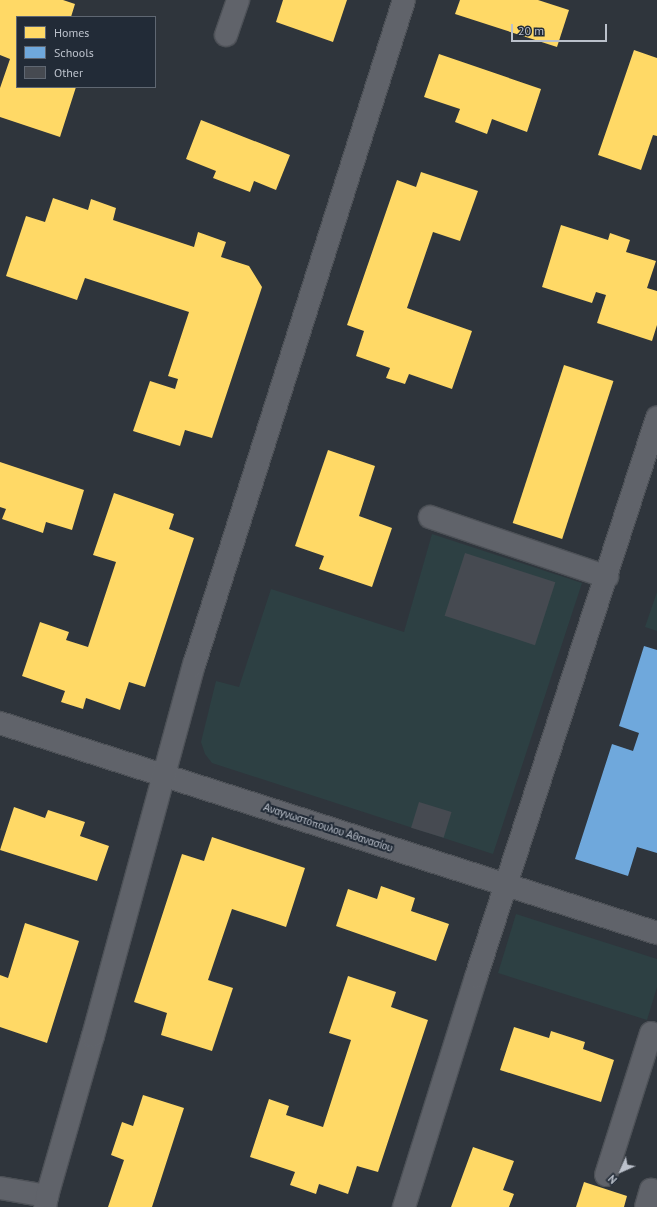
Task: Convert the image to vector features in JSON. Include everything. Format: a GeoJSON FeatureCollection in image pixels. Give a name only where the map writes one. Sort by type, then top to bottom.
{"type":"FeatureCollection","features":[{"type":"Feature","properties":{"kind":"street"},"geometry":{"type":"LineString","coordinates":[[226,35],[238,0]]}},
{"type":"Feature","properties":{"kind":"street"},"geometry":{"type":"LineString","coordinates":[[0,1188],[46,1201],[147,843],[163,774],[194,665],[323,252],[404,0]]}},
{"type":"Feature","properties":{"kind":"street"},"geometry":{"type":"LineString","coordinates":[[404,1207],[657,418]]}},
{"type":"Feature","properties":{"kind":"street"},"geometry":{"type":"LineString","coordinates":[[430,517],[607,577]]}},
{"type":"Feature","properties":{"kind":"street","name":"Αναγνωστόπουλου Αθανασίου"},"geometry":{"type":"LineString","coordinates":[[0,723],[657,933]]}},
{"type":"Feature","properties":{"kind":"street"},"geometry":{"type":"LineString","coordinates":[[606,1175],[651,1033]]}},
{"type":"Feature","properties":{"kind":"shaded area"},"geometry":{"type":"Polygon","coordinates":[[[432,534],[582,583],[493,854],[212,763],[205,754],[201,742],[216,681],[239,687],[271,589],[404,632],[432,534]]]}},
{"type":"Feature","properties":{"kind":"shaded area"},"geometry":{"type":"Polygon","coordinates":[[[657,592],[657,631],[645,627],[657,592]]]}},
{"type":"Feature","properties":{"kind":"shaded area"},"geometry":{"type":"Polygon","coordinates":[[[516,914],[657,959],[657,987],[647,1020],[498,973],[516,914]]]}},
{"type":"Feature","properties":{"kind":"building: Homes"},"geometry":{"type":"Polygon","coordinates":[[[0,0],[63,0],[75,4],[71,16],[16,16],[16,88],[76,88],[60,137],[0,117],[0,88],[10,59],[0,55],[0,0]]]}},
{"type":"Feature","properties":{"kind":"building: Homes"},"geometry":{"type":"Polygon","coordinates":[[[283,0],[347,0],[333,42],[276,22],[283,0]]]}},
{"type":"Feature","properties":{"kind":"building: Homes"},"geometry":{"type":"Polygon","coordinates":[[[460,0],[538,0],[569,10],[557,47],[455,14],[460,0]]]}},
{"type":"Feature","properties":{"kind":"building: Homes"},"geometry":{"type":"Polygon","coordinates":[[[634,50],[657,58],[657,136],[653,135],[641,170],[598,155],[634,50]]]}},
{"type":"Feature","properties":{"kind":"building: Homes"},"geometry":{"type":"Polygon","coordinates":[[[439,54],[541,89],[527,132],[492,119],[487,134],[455,122],[460,109],[424,97],[439,54]]]}},
{"type":"Feature","properties":{"kind":"building: Homes"},"geometry":{"type":"Polygon","coordinates":[[[201,120],[290,155],[276,190],[254,181],[250,192],[213,178],[216,171],[186,159],[201,120]]]}},
{"type":"Feature","properties":{"kind":"building: Homes"},"geometry":{"type":"Polygon","coordinates":[[[421,172],[478,191],[460,241],[433,232],[407,308],[472,331],[452,389],[409,374],[405,384],[386,378],[390,368],[356,356],[364,331],[347,325],[397,180],[416,187],[421,172]]]}},
{"type":"Feature","properties":{"kind":"building: Homes"},"geometry":{"type":"Polygon","coordinates":[[[53,198],[88,210],[91,199],[116,208],[113,220],[194,247],[198,232],[226,242],[221,257],[249,266],[262,287],[212,438],[185,430],[180,446],[133,431],[150,381],[175,389],[178,379],[168,376],[189,312],[85,278],[77,300],[6,276],[26,216],[45,222],[53,198]]]}},
{"type":"Feature","properties":{"kind":"building: Homes"},"geometry":{"type":"Polygon","coordinates":[[[561,225],[608,240],[610,233],[630,240],[626,252],[656,261],[647,288],[657,291],[657,325],[652,341],[597,323],[606,295],[596,292],[592,303],[542,287],[561,225]]]}},
{"type":"Feature","properties":{"kind":"building: Homes"},"geometry":{"type":"Polygon","coordinates":[[[564,365],[613,381],[562,539],[513,523],[564,365]]]}},
{"type":"Feature","properties":{"kind":"building: Homes"},"geometry":{"type":"Polygon","coordinates":[[[328,450],[375,466],[359,516],[392,528],[372,587],[319,569],[324,556],[295,546],[328,450]]]}},
{"type":"Feature","properties":{"kind":"building: Homes"},"geometry":{"type":"Polygon","coordinates":[[[0,462],[84,490],[72,530],[46,522],[43,533],[2,519],[6,509],[0,507],[0,462]]]}},
{"type":"Feature","properties":{"kind":"building: Homes"},"geometry":{"type":"Polygon","coordinates":[[[114,493],[174,514],[169,529],[194,538],[145,687],[129,682],[120,710],[86,698],[83,709],[61,702],[65,691],[22,676],[40,622],[69,632],[66,640],[88,647],[116,562],[93,555],[114,493]]]}},
{"type":"Feature","properties":{"kind":"building: Homes"},"geometry":{"type":"Polygon","coordinates":[[[14,807],[45,818],[48,810],[85,822],[80,836],[109,846],[97,881],[0,850],[14,807]]]}},
{"type":"Feature","properties":{"kind":"building: Homes"},"geometry":{"type":"Polygon","coordinates":[[[212,837],[305,868],[286,927],[232,909],[208,980],[233,988],[212,1051],[161,1035],[167,1013],[134,1002],[182,854],[204,861],[212,837]]]}},
{"type":"Feature","properties":{"kind":"building: Homes"},"geometry":{"type":"Polygon","coordinates":[[[381,886],[415,898],[411,911],[449,924],[436,961],[336,926],[348,889],[377,899],[381,886]]]}},
{"type":"Feature","properties":{"kind":"building: Homes"},"geometry":{"type":"Polygon","coordinates":[[[25,923],[79,941],[47,1043],[0,1027],[0,975],[8,978],[25,923]]]}},
{"type":"Feature","properties":{"kind":"building: Homes"},"geometry":{"type":"Polygon","coordinates":[[[348,976],[396,992],[391,1007],[428,1020],[378,1172],[357,1166],[348,1194],[319,1184],[316,1194],[290,1185],[295,1172],[250,1157],[269,1099],[289,1106],[286,1115],[323,1127],[351,1040],[329,1033],[348,976]]]}},
{"type":"Feature","properties":{"kind":"building: Homes"},"geometry":{"type":"Polygon","coordinates":[[[514,1027],[549,1038],[551,1031],[585,1042],[583,1049],[614,1060],[601,1102],[500,1070],[514,1027]]]}},
{"type":"Feature","properties":{"kind":"building: Homes"},"geometry":{"type":"Polygon","coordinates":[[[143,1095],[184,1108],[152,1207],[108,1207],[124,1160],[111,1155],[122,1122],[133,1126],[143,1095]]]}},
{"type":"Feature","properties":{"kind":"building: Homes"},"geometry":{"type":"Polygon","coordinates":[[[473,1147],[514,1161],[503,1190],[514,1194],[509,1207],[451,1207],[473,1147]]]}},
{"type":"Feature","properties":{"kind":"building: Homes"},"geometry":{"type":"Polygon","coordinates":[[[584,1182],[627,1196],[624,1207],[576,1207],[584,1182]]]}},
{"type":"Feature","properties":{"kind":"building: Schools"},"geometry":{"type":"Polygon","coordinates":[[[644,646],[657,650],[657,853],[637,847],[628,876],[575,859],[612,744],[633,751],[639,733],[619,726],[644,646]]]}},
{"type":"Feature","properties":{"kind":"building: Other"},"geometry":{"type":"Polygon","coordinates":[[[465,553],[555,582],[535,645],[445,616],[465,553]]]}},
{"type":"Feature","properties":{"kind":"building: Other"},"geometry":{"type":"Polygon","coordinates":[[[419,802],[452,812],[444,838],[411,828],[419,802]]]}}]}
